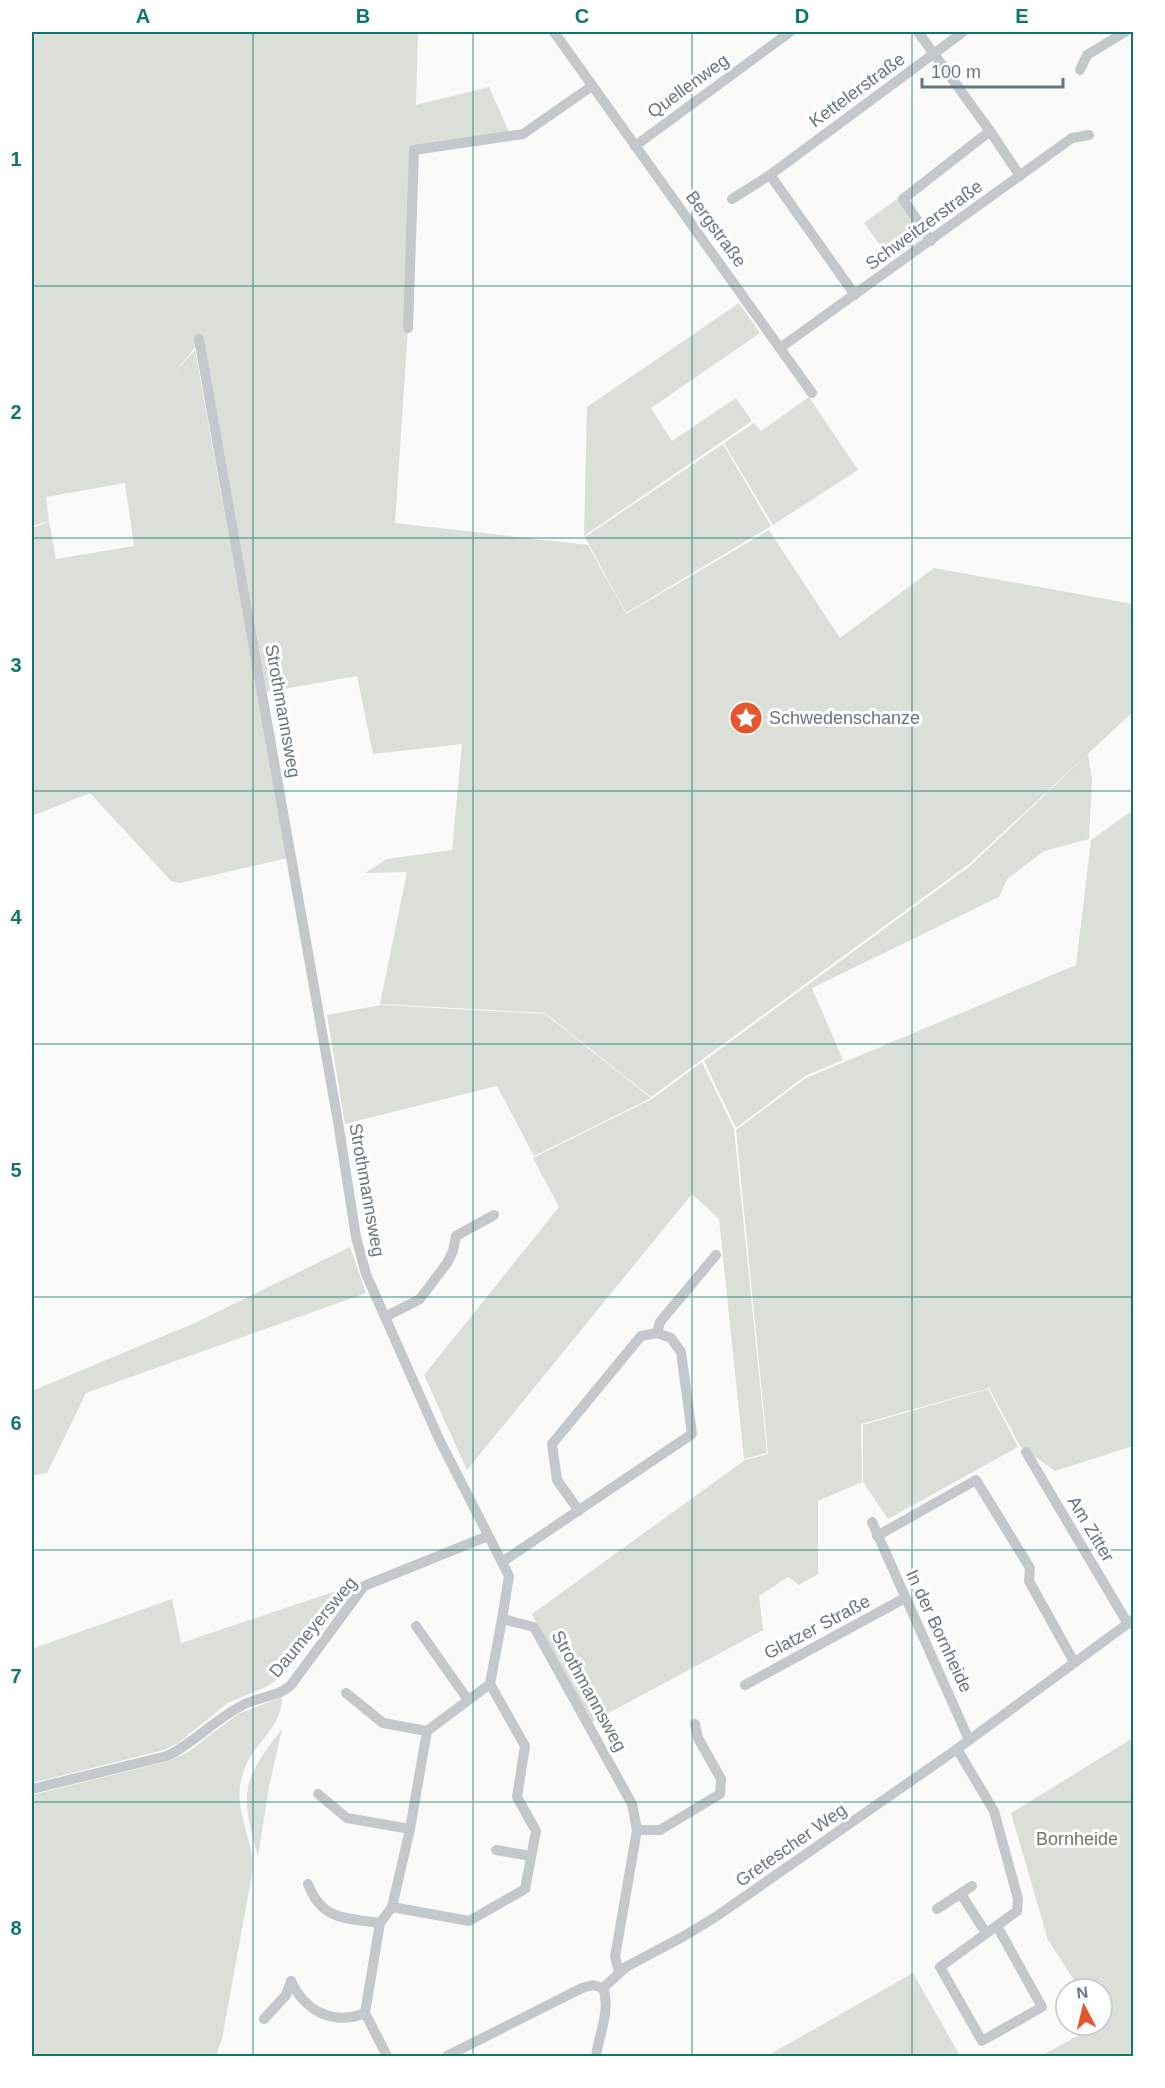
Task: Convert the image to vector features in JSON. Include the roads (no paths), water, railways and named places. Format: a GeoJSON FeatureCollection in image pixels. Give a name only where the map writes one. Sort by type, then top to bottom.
{"type":"FeatureCollection","features":[{"type":"Feature","properties":{"kind":"street","name":"Bergstraße"},"geometry":{"type":"LineString","coordinates":[[554,32],[812,393]]}},
{"type":"Feature","properties":{"kind":"street","name":"Quellenweg"},"geometry":{"type":"LineString","coordinates":[[635,146],[790,32]]}},
{"type":"Feature","properties":{"kind":"street"},"geometry":{"type":"LineString","coordinates":[[918,32],[1020,176]]}},
{"type":"Feature","properties":{"kind":"street","name":"Kettelerstraße"},"geometry":{"type":"LineString","coordinates":[[732,199],[770,175],[963,32]]}},
{"type":"Feature","properties":{"kind":"street"},"geometry":{"type":"LineString","coordinates":[[1080,70],[1087,55],[1125,32]]}},
{"type":"Feature","properties":{"kind":"street"},"geometry":{"type":"LineString","coordinates":[[408,328],[414,150],[523,134],[592,86]]}},
{"type":"Feature","properties":{"kind":"street"},"geometry":{"type":"LineString","coordinates":[[931,241],[903,199],[990,131]]}},
{"type":"Feature","properties":{"kind":"street","name":"Schweitzerstraße"},"geometry":{"type":"LineString","coordinates":[[780,348],[1072,138],[1089,135]]}},
{"type":"Feature","properties":{"kind":"street"},"geometry":{"type":"LineString","coordinates":[[770,175],[855,295]]}},
{"type":"Feature","properties":{"kind":"street","name":"Strothmannsweg"},"geometry":{"type":"LineString","coordinates":[[199,339],[338,1122],[356,1237],[366,1274],[439,1439],[509,1576],[502,1619],[534,1627],[633,1804],[637,1830],[615,1957],[619,1972]]}},
{"type":"Feature","properties":{"kind":"street"},"geometry":{"type":"LineString","coordinates":[[385,1317],[420,1299],[447,1263],[456,1236],[494,1215]]}},
{"type":"Feature","properties":{"kind":"street"},"geometry":{"type":"LineString","coordinates":[[657,1333],[660,1322],[716,1254]]}},
{"type":"Feature","properties":{"kind":"street"},"geometry":{"type":"LineString","coordinates":[[502,1562],[579,1511],[692,1434],[681,1352],[671,1338],[657,1333],[641,1336],[552,1444],[557,1480],[579,1511]]}},
{"type":"Feature","properties":{"kind":"street","name":"Am Zitter"},"geometry":{"type":"LineString","coordinates":[[1026,1452],[1131,1621]]}},
{"type":"Feature","properties":{"kind":"street"},"geometry":{"type":"LineString","coordinates":[[877,1536],[976,1480],[1030,1568],[1029,1581],[1074,1662]]}},
{"type":"Feature","properties":{"kind":"street","name":"In der Bornheide"},"geometry":{"type":"LineString","coordinates":[[872,1522],[969,1740]]}},
{"type":"Feature","properties":{"kind":"street","name":"Daumeyersweg"},"geometry":{"type":"LineString","coordinates":[[32,1789],[167,1756],[182,1749],[234,1710],[248,1702],[285,1690],[291,1685],[364,1586],[488,1536]]}},
{"type":"Feature","properties":{"kind":"street","name":"Glatzer Straße"},"geometry":{"type":"LineString","coordinates":[[745,1685],[905,1598]]}},
{"type":"Feature","properties":{"kind":"street"},"geometry":{"type":"LineString","coordinates":[[392,1907],[469,1921],[525,1889],[536,1831],[517,1797],[525,1746],[490,1684],[502,1619]]}},
{"type":"Feature","properties":{"kind":"street","name":"Gretescher Weg"},"geometry":{"type":"LineString","coordinates":[[603,1988],[619,1972],[717,1916],[957,1749],[1131,1621]]}},
{"type":"Feature","properties":{"kind":"street"},"geometry":{"type":"LineString","coordinates":[[416,1626],[468,1700]]}},
{"type":"Feature","properties":{"kind":"street"},"geometry":{"type":"LineString","coordinates":[[387,2056],[365,2013],[380,1923],[392,1907],[410,1829],[427,1731],[490,1684]]}},
{"type":"Feature","properties":{"kind":"street"},"geometry":{"type":"LineString","coordinates":[[345,1693],[383,1723],[427,1731]]}},
{"type":"Feature","properties":{"kind":"street"},"geometry":{"type":"LineString","coordinates":[[637,1830],[660,1830],[720,1794],[721,1779],[698,1738],[695,1724]]}},
{"type":"Feature","properties":{"kind":"street"},"geometry":{"type":"LineString","coordinates":[[957,1749],[994,1810],[1018,1899],[1017,1911],[940,1967],[982,2042],[1042,2007],[997,1926]]}},
{"type":"Feature","properties":{"kind":"street"},"geometry":{"type":"LineString","coordinates":[[318,1794],[347,1818],[410,1829]]}},
{"type":"Feature","properties":{"kind":"street"},"geometry":{"type":"LineString","coordinates":[[496,1850],[531,1856]]}},
{"type":"Feature","properties":{"kind":"street"},"geometry":{"type":"LineString","coordinates":[[308,1884],[313,1898],[332,1916],[380,1923]]}},
{"type":"Feature","properties":{"kind":"street"},"geometry":{"type":"LineString","coordinates":[[938,1909],[972,1886]]}},
{"type":"Feature","properties":{"kind":"street"},"geometry":{"type":"LineString","coordinates":[[961,1894],[986,1934]]}},
{"type":"Feature","properties":{"kind":"street"},"geometry":{"type":"LineString","coordinates":[[264,2019],[286,1995],[291,1981],[297,1994],[317,2013],[351,2019],[365,2013]]}},
{"type":"Feature","properties":{"kind":"street"},"geometry":{"type":"LineString","coordinates":[[447,2056],[582,1988],[593,1985],[603,1988],[606,1997],[596,2056]]}},
{"type":"Feature","properties":{"kind":"place","name":"Schwedenschanze"},"geometry":{"type":"Point","coordinates":[746,718]}},
{"type":"Feature","properties":{"kind":"park label","name":"Bornheide"},"geometry":{"type":"Point","coordinates":[1077,1839]}}]}
